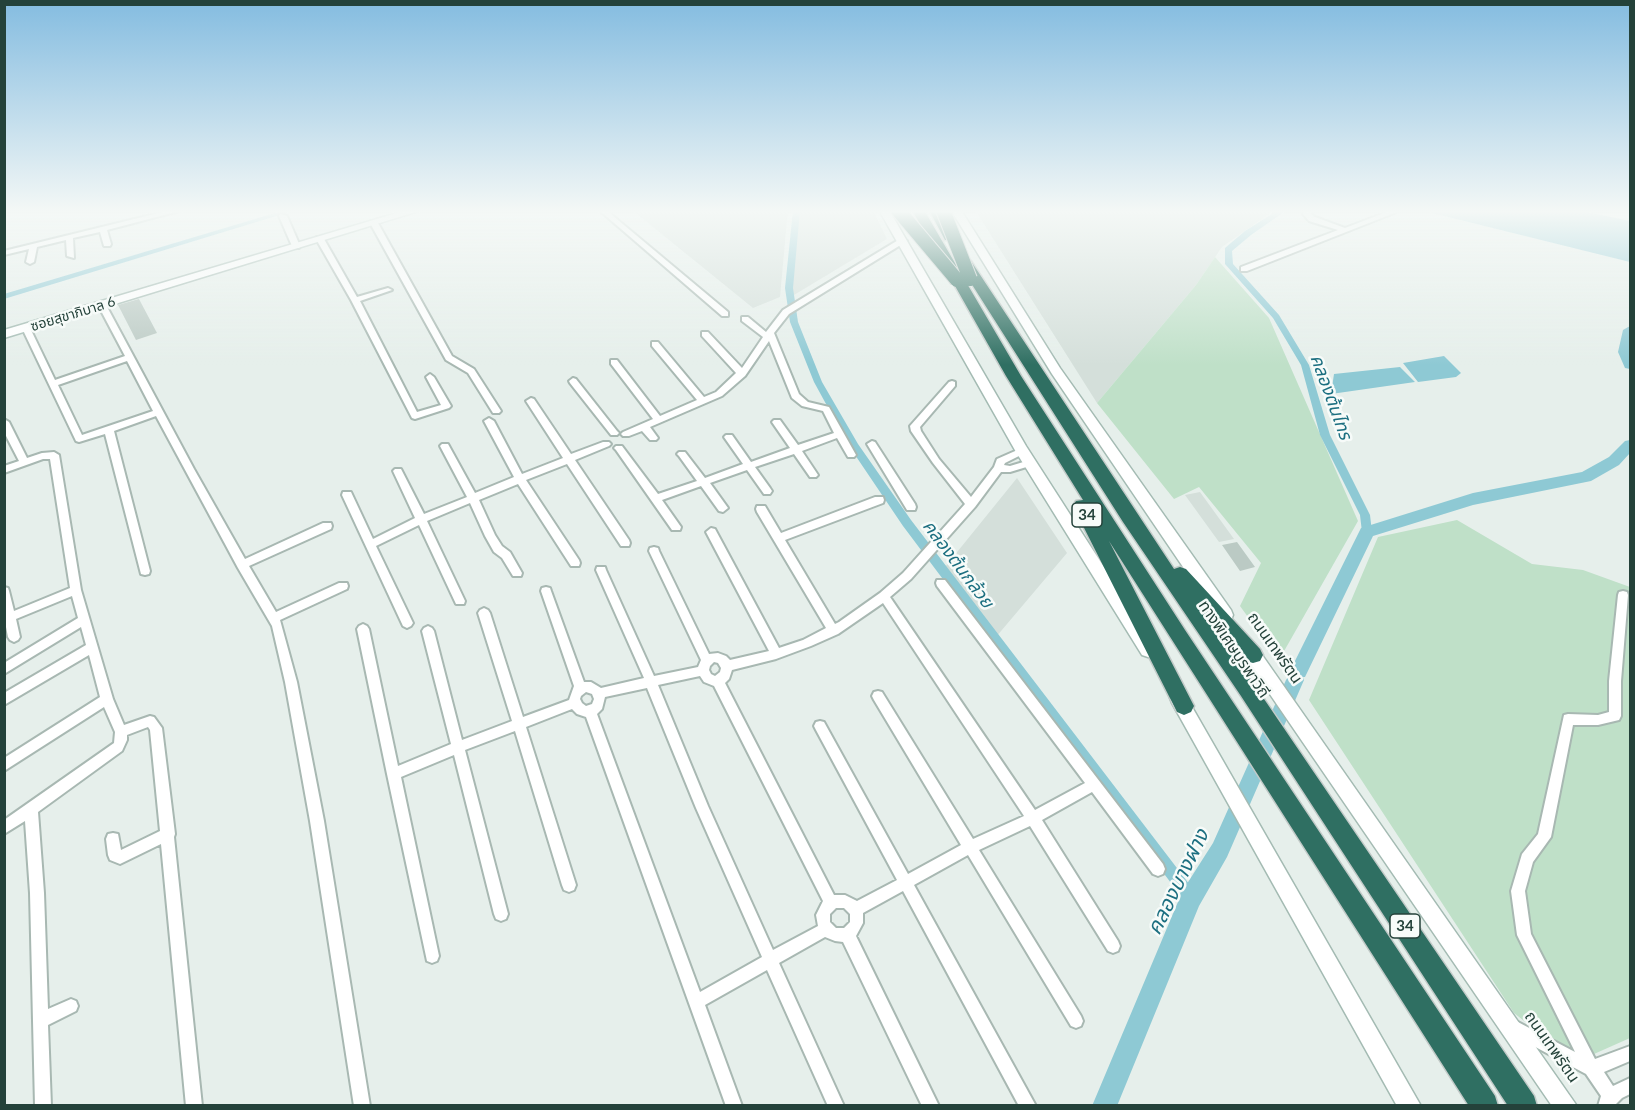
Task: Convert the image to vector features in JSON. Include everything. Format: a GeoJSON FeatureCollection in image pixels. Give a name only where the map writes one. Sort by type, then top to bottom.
{"type":"FeatureCollection","features":[{"type":"Feature","properties":{"kind":"highway","name":"34"},"geometry":{"type":"LineString","coordinates":[[937,262],[958,301],[1082,506],[1250,768],[1266,786],[1470,1106]]}},
{"type":"Feature","properties":{"kind":"highway"},"geometry":{"type":"LineString","coordinates":[[946,262],[963,280]]}},
{"type":"Feature","properties":{"kind":"highway","name":"ทางพิเศษบูรพาวิถี"},"geometry":{"type":"LineString","coordinates":[[951,262],[1513,1106]]}},
{"type":"Feature","properties":{"kind":"highway","name":"ทางพิเศษบูรพาวิถี"},"geometry":{"type":"LineString","coordinates":[[955,262],[963,280],[1178,636],[1485,1106]]}},
{"type":"Feature","properties":{"kind":"highway"},"geometry":{"type":"LineString","coordinates":[[958,262],[963,280]]}},
{"type":"Feature","properties":{"kind":"highway","name":"34"},"geometry":{"type":"LineString","coordinates":[[965,262],[1129,517],[1248,690],[1524,1106]]}},
{"type":"Feature","properties":{"kind":"highway"},"geometry":{"type":"LineString","coordinates":[[1082,506],[1184,706]]}},
{"type":"Feature","properties":{"kind":"highway"},"geometry":{"type":"LineString","coordinates":[[1129,517],[1253,655]]}},
{"type":"Feature","properties":{"kind":"main road","name":"ซอยสุขาภิบาล 6"},"geometry":{"type":"LineString","coordinates":[[4,334],[244,262]]}},
{"type":"Feature","properties":{"kind":"main road","name":"34"},"geometry":{"type":"LineString","coordinates":[[915,262],[1026,457],[1184,706],[1410,1106]]}},
{"type":"Feature","properties":{"kind":"main road","name":"ถนนเทพรัตน"},"geometry":{"type":"LineString","coordinates":[[988,262],[1044,352],[1566,1106]]}},
{"type":"Feature","properties":{"kind":"street"},"geometry":{"type":"LineString","coordinates":[[333,262],[415,416],[446,406],[430,377]]}},
{"type":"Feature","properties":{"kind":"street"},"geometry":{"type":"LineString","coordinates":[[396,262],[449,358],[471,371],[496,411]]}},
{"type":"Feature","properties":{"kind":"street"},"geometry":{"type":"LineString","coordinates":[[663,262],[725,314]]}},
{"type":"Feature","properties":{"kind":"street"},"geometry":{"type":"LineString","coordinates":[[606,444],[606,438],[614,433],[626,434],[719,394],[742,374],[790,309],[868,262]]}},
{"type":"Feature","properties":{"kind":"street"},"geometry":{"type":"LineString","coordinates":[[1244,269],[1262,262]]}},
{"type":"Feature","properties":{"kind":"street"},"geometry":{"type":"LineString","coordinates":[[355,300],[388,290]]}},
{"type":"Feature","properties":{"kind":"street"},"geometry":{"type":"LineString","coordinates":[[102,305],[242,565],[274,618],[291,682],[317,820],[362,1106]]}},
{"type":"Feature","properties":{"kind":"street"},"geometry":{"type":"LineString","coordinates":[[745,319],[769,335],[795,396],[805,404],[826,410],[851,455]]}},
{"type":"Feature","properties":{"kind":"street"},"geometry":{"type":"LineString","coordinates":[[26,328],[54,383],[78,438],[109,430],[159,412]]}},
{"type":"Feature","properties":{"kind":"street"},"geometry":{"type":"LineString","coordinates":[[705,334],[742,374]]}},
{"type":"Feature","properties":{"kind":"street"},"geometry":{"type":"LineString","coordinates":[[655,344],[703,401]]}},
{"type":"Feature","properties":{"kind":"street"},"geometry":{"type":"LineString","coordinates":[[54,383],[131,357]]}},
{"type":"Feature","properties":{"kind":"street"},"geometry":{"type":"LineString","coordinates":[[614,362],[658,419]]}},
{"type":"Feature","properties":{"kind":"street"},"geometry":{"type":"LineString","coordinates":[[573,381],[614,433]]}},
{"type":"Feature","properties":{"kind":"street"},"geometry":{"type":"LineString","coordinates":[[952,384],[915,426],[936,461],[971,504]]}},
{"type":"Feature","properties":{"kind":"street"},"geometry":{"type":"LineString","coordinates":[[531,402],[625,543]]}},
{"type":"Feature","properties":{"kind":"street"},"geometry":{"type":"LineString","coordinates":[[489,421],[520,479],[575,563]]}},
{"type":"Feature","properties":{"kind":"street"},"geometry":{"type":"LineString","coordinates":[[4,422],[24,462]]}},
{"type":"Feature","properties":{"kind":"street"},"geometry":{"type":"LineString","coordinates":[[777,422],[813,475]]}},
{"type":"Feature","properties":{"kind":"street"},"geometry":{"type":"LineString","coordinates":[[644,426],[653,438]]}},
{"type":"Feature","properties":{"kind":"street"},"geometry":{"type":"LineString","coordinates":[[109,430],[145,571]]}},
{"type":"Feature","properties":{"kind":"street"},"geometry":{"type":"LineString","coordinates":[[619,448],[629,442],[626,434]]}},
{"type":"Feature","properties":{"kind":"street"},"geometry":{"type":"LineString","coordinates":[[655,499],[840,434]]}},
{"type":"Feature","properties":{"kind":"street"},"geometry":{"type":"LineString","coordinates":[[729,437],[767,491]]}},
{"type":"Feature","properties":{"kind":"street"},"geometry":{"type":"LineString","coordinates":[[370,545],[422,519],[606,444],[619,448],[676,527]]}},
{"type":"Feature","properties":{"kind":"street"},"geometry":{"type":"LineString","coordinates":[[872,444],[911,507]]}},
{"type":"Feature","properties":{"kind":"street"},"geometry":{"type":"LineString","coordinates":[[445,446],[490,536],[517,573]]}},
{"type":"Feature","properties":{"kind":"street"},"geometry":{"type":"LineString","coordinates":[[682,454],[723,508]]}},
{"type":"Feature","properties":{"kind":"street"},"geometry":{"type":"LineString","coordinates":[[4,470],[42,456],[54,455],[76,590],[107,699],[121,732],[118,747],[4,828]]}},
{"type":"Feature","properties":{"kind":"street"},"geometry":{"type":"LineString","coordinates":[[727,666],[776,654],[834,631],[884,596],[912,570],[971,504],[999,468],[1010,469],[1026,457]]}},
{"type":"Feature","properties":{"kind":"street"},"geometry":{"type":"LineString","coordinates":[[398,471],[460,601]]}},
{"type":"Feature","properties":{"kind":"street"},"geometry":{"type":"LineString","coordinates":[[347,495],[407,623]]}},
{"type":"Feature","properties":{"kind":"street"},"geometry":{"type":"LineString","coordinates":[[778,538],[879,500]]}},
{"type":"Feature","properties":{"kind":"street"},"geometry":{"type":"LineString","coordinates":[[761,509],[834,631]]}},
{"type":"Feature","properties":{"kind":"street"},"geometry":{"type":"LineString","coordinates":[[242,565],[327,526]]}},
{"type":"Feature","properties":{"kind":"street"},"geometry":{"type":"LineString","coordinates":[[711,532],[776,654]]}},
{"type":"Feature","properties":{"kind":"street"},"geometry":{"type":"LineString","coordinates":[[654,551],[709,679],[717,680],[725,676],[727,666]]}},
{"type":"Feature","properties":{"kind":"street"},"geometry":{"type":"LineString","coordinates":[[601,570],[651,682],[702,808],[772,959],[836,1106]]}},
{"type":"Feature","properties":{"kind":"street"},"geometry":{"type":"LineString","coordinates":[[941,583],[1003,661],[1093,785],[1158,869]]}},
{"type":"Feature","properties":{"kind":"street"},"geometry":{"type":"LineString","coordinates":[[274,618],[343,586]]}},
{"type":"Feature","properties":{"kind":"street"},"geometry":{"type":"LineString","coordinates":[[10,617],[76,590]]}},
{"type":"Feature","properties":{"kind":"street"},"geometry":{"type":"LineString","coordinates":[[4,591],[14,637]]}},
{"type":"Feature","properties":{"kind":"street"},"geometry":{"type":"LineString","coordinates":[[546,591],[581,689]]}},
{"type":"Feature","properties":{"kind":"street"},"geometry":{"type":"LineString","coordinates":[[1623,595],[1615,716],[1598,720],[1568,719],[1544,837],[1527,859],[1518,891],[1524,935],[1608,1101],[1616,1092],[1630,1086]]}},
{"type":"Feature","properties":{"kind":"street"},"geometry":{"type":"LineString","coordinates":[[884,596],[1032,818],[1113,946]]}},
{"type":"Feature","properties":{"kind":"street"},"geometry":{"type":"LineString","coordinates":[[484,613],[569,885]]}},
{"type":"Feature","properties":{"kind":"street"},"geometry":{"type":"LineString","coordinates":[[4,669],[84,620]]}},
{"type":"Feature","properties":{"kind":"street"},"geometry":{"type":"LineString","coordinates":[[363,629],[432,956]]}},
{"type":"Feature","properties":{"kind":"street"},"geometry":{"type":"LineString","coordinates":[[428,631],[501,914]]}},
{"type":"Feature","properties":{"kind":"street"},"geometry":{"type":"LineString","coordinates":[[4,700],[92,647]]}},
{"type":"Feature","properties":{"kind":"street"},"geometry":{"type":"LineString","coordinates":[[574,704],[575,696],[581,689],[590,687],[600,693],[651,682],[705,666],[719,659],[727,666]]}},
{"type":"Feature","properties":{"kind":"street"},"geometry":{"type":"LineString","coordinates":[[717,680],[831,903]]}},
{"type":"Feature","properties":{"kind":"street"},"geometry":{"type":"LineString","coordinates":[[574,704],[579,709],[590,710],[598,704],[600,693]]}},
{"type":"Feature","properties":{"kind":"street"},"geometry":{"type":"LineString","coordinates":[[878,696],[1076,1021]]}},
{"type":"Feature","properties":{"kind":"street"},"geometry":{"type":"LineString","coordinates":[[4,765],[107,699]]}},
{"type":"Feature","properties":{"kind":"street"},"geometry":{"type":"LineString","coordinates":[[393,774],[574,704]]}},
{"type":"Feature","properties":{"kind":"street"},"geometry":{"type":"LineString","coordinates":[[590,710],[734,1106]]}},
{"type":"Feature","properties":{"kind":"street"},"geometry":{"type":"LineString","coordinates":[[121,732],[138,724],[150,721],[154,723],[168,834],[194,1106]]}},
{"type":"Feature","properties":{"kind":"street"},"geometry":{"type":"LineString","coordinates":[[820,726],[1028,1106]]}},
{"type":"Feature","properties":{"kind":"street"},"geometry":{"type":"LineString","coordinates":[[855,910],[970,847],[1032,818],[1093,785]]}},
{"type":"Feature","properties":{"kind":"street"},"geometry":{"type":"LineString","coordinates":[[31,810],[37,893],[43,1106]]}},
{"type":"Feature","properties":{"kind":"street"},"geometry":{"type":"LineString","coordinates":[[113,839],[115,855],[120,857],[168,834]]}},
{"type":"Feature","properties":{"kind":"street"},"geometry":{"type":"LineString","coordinates":[[842,900],[852,905],[855,910],[857,915],[855,927],[847,934],[836,934],[827,928],[824,916],[831,903],[842,900]]}},
{"type":"Feature","properties":{"kind":"street"},"geometry":{"type":"LineString","coordinates":[[696,1002],[827,928]]}},
{"type":"Feature","properties":{"kind":"street"},"geometry":{"type":"LineString","coordinates":[[847,934],[932,1106]]}},
{"type":"Feature","properties":{"kind":"street"},"geometry":{"type":"LineString","coordinates":[[40,1021],[71,1006]]}},
{"type":"Feature","properties":{"kind":"street"},"geometry":{"type":"LineString","coordinates":[[1510,1026],[1568,1058],[1590,1066],[1598,1067],[1630,1053]]}},
{"type":"Feature","properties":{"kind":"shaded area"},"geometry":{"type":"Polygon","coordinates":[[[696,262],[783,262],[780,297],[753,308],[696,262]]]}},
{"type":"Feature","properties":{"kind":"shaded area"},"geometry":{"type":"Polygon","coordinates":[[[791,262],[849,262],[794,295],[788,294],[791,262]]]}},
{"type":"Feature","properties":{"kind":"shaded area"},"geometry":{"type":"Polygon","coordinates":[[[1008,262],[1212,262],[1196,285],[1097,403],[1008,262]]]}},
{"type":"Feature","properties":{"kind":"shaded area"},"geometry":{"type":"Polygon","coordinates":[[[1017,478],[1067,553],[996,637],[945,567],[1017,478]]]}},
{"type":"Feature","properties":{"kind":"shaded area"},"geometry":{"type":"Polygon","coordinates":[[[1200,492],[1234,539],[1219,542],[1185,495],[1200,492]]]}},
{"type":"Feature","properties":{"kind":"green space"},"geometry":{"type":"Polygon","coordinates":[[[1212,262],[1219,262],[1269,318],[1358,521],[1279,660],[1240,606],[1261,563],[1199,487],[1174,499],[1097,403],[1196,285],[1212,262]]]}},
{"type":"Feature","properties":{"kind":"green space"},"geometry":{"type":"Polygon","coordinates":[[[1457,520],[1532,564],[1583,570],[1630,587],[1630,1038],[1576,1062],[1514,1013],[1309,700],[1378,537],[1457,520]]]}},
{"type":"Feature","properties":{"kind":"water"},"geometry":{"type":"Polygon","coordinates":[[[1444,356],[1461,373],[1456,377],[1418,382],[1403,363],[1444,356]]]}},
{"type":"Feature","properties":{"kind":"water"},"geometry":{"type":"Polygon","coordinates":[[[1400,367],[1415,382],[1331,394],[1334,374],[1400,367]]]}},
{"type":"Feature","properties":{"kind":"building"},"geometry":{"type":"Polygon","coordinates":[[[139,299],[157,333],[136,340],[118,305],[139,299]]]}},
{"type":"Feature","properties":{"kind":"building"},"geometry":{"type":"Polygon","coordinates":[[[1237,542],[1255,567],[1240,571],[1222,545],[1237,542]]]}},
{"type":"Feature","properties":{"kind":"waterway"},"geometry":{"type":"LineString","coordinates":[[4,297],[121,262]]}},
{"type":"Feature","properties":{"kind":"waterway","name":"คลองต้นกล้วย"},"geometry":{"type":"LineString","coordinates":[[791,262],[789,288],[794,322],[818,382],[854,446],[907,523],[1191,898]]}},
{"type":"Feature","properties":{"kind":"waterway","name":"คลองต้นไทร"},"geometry":{"type":"LineString","coordinates":[[1229,262],[1276,317],[1305,365],[1325,435],[1365,515],[1367,532]]}},
{"type":"Feature","properties":{"kind":"waterway"},"geometry":{"type":"LineString","coordinates":[[1630,330],[1625,352],[1630,365]]}},
{"type":"Feature","properties":{"kind":"waterway"},"geometry":{"type":"LineString","coordinates":[[1379,528],[1473,499],[1586,477],[1614,461],[1630,445]]}},
{"type":"Feature","properties":{"kind":"waterway","name":"คลองบางฝาง"},"geometry":{"type":"LineString","coordinates":[[1299,671],[1367,532],[1371,530]]}},
{"type":"Feature","properties":{"kind":"waterway","name":"คลองบางฝาง"},"geometry":{"type":"LineString","coordinates":[[1104,1106],[1191,898],[1220,850],[1295,680]]}}]}
